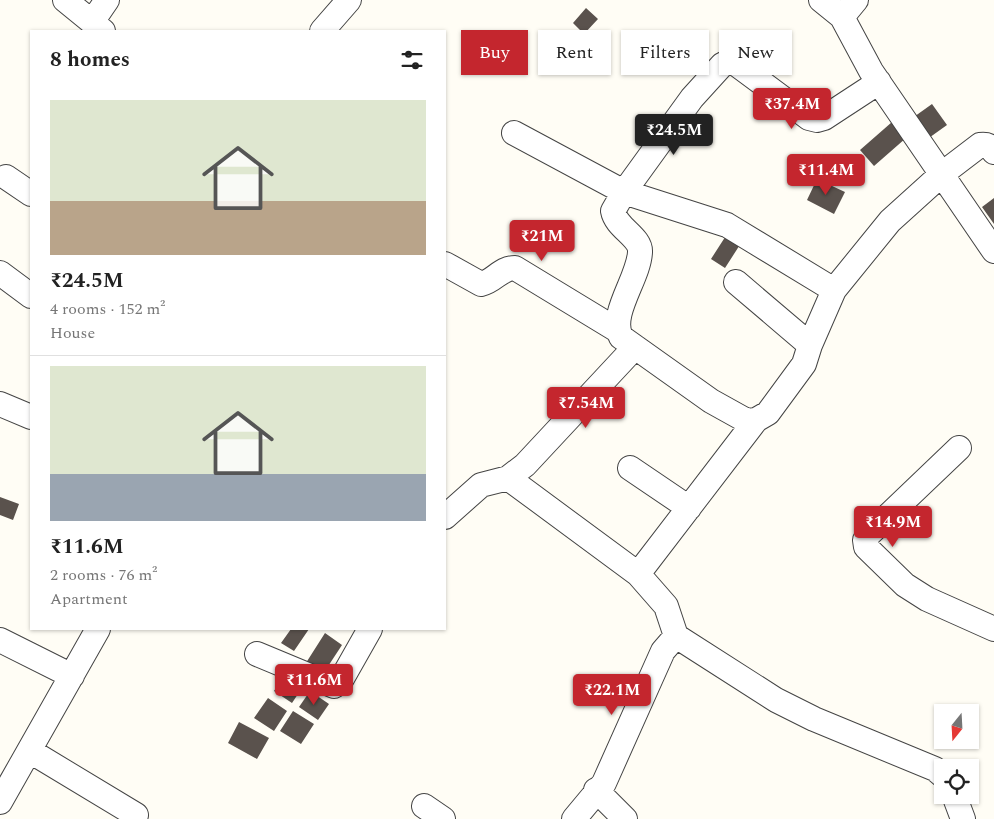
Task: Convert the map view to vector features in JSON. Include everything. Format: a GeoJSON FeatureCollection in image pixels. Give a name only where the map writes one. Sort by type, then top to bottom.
{"type":"FeatureCollection","features":[{"type":"Feature","properties":{"kind":"street"},"geometry":{"type":"LineString","coordinates":[[65,0],[98,27],[107,0]]}},
{"type":"Feature","properties":{"kind":"street"},"geometry":{"type":"LineString","coordinates":[[323,30],[349,0]]}},
{"type":"Feature","properties":{"kind":"street"},"geometry":{"type":"LineString","coordinates":[[821,0],[849,9],[879,82],[994,252]]}},
{"type":"Feature","properties":{"kind":"street"},"geometry":{"type":"LineString","coordinates":[[617,330],[619,315],[632,283],[640,251],[638,244],[614,217],[613,211],[624,192],[692,98],[722,65],[728,62],[740,66],[809,118],[817,120],[824,118],[879,82]]}},
{"type":"Feature","properties":{"kind":"street"},"geometry":{"type":"LineString","coordinates":[[514,133],[624,192],[727,226],[834,290]]}},
{"type":"Feature","properties":{"kind":"street"},"geometry":{"type":"LineString","coordinates":[[638,574],[756,420],[768,413],[804,364],[810,344],[834,290],[890,221],[942,174],[980,145],[989,146],[994,152]]}},
{"type":"Feature","properties":{"kind":"street"},"geometry":{"type":"LineString","coordinates":[[6,176],[30,193]]}},
{"type":"Feature","properties":{"kind":"street"},"geometry":{"type":"LineString","coordinates":[[446,265],[481,284],[488,283],[501,271],[514,268],[617,330],[621,337],[711,401],[748,421],[756,420]]}},
{"type":"Feature","properties":{"kind":"street"},"geometry":{"type":"LineString","coordinates":[[0,273],[30,295]]}},
{"type":"Feature","properties":{"kind":"street"},"geometry":{"type":"LineString","coordinates":[[736,282],[810,344]]}},
{"type":"Feature","properties":{"kind":"street"},"geometry":{"type":"LineString","coordinates":[[446,516],[481,485],[508,478],[525,465],[635,347]]}},
{"type":"Feature","properties":{"kind":"street"},"geometry":{"type":"LineString","coordinates":[[1,408],[30,417]]}},
{"type":"Feature","properties":{"kind":"street"},"geometry":{"type":"LineString","coordinates":[[959,448],[869,534],[865,540],[866,547],[905,585],[926,599],[994,629]]}},
{"type":"Feature","properties":{"kind":"street"},"geometry":{"type":"LineString","coordinates":[[630,468],[689,508]]}},
{"type":"Feature","properties":{"kind":"street"},"geometry":{"type":"LineString","coordinates":[[508,478],[638,574],[666,606],[676,636],[776,700],[814,719],[934,769]]}},
{"type":"Feature","properties":{"kind":"street"},"geometry":{"type":"LineString","coordinates":[[0,802],[97,630]]}},
{"type":"Feature","properties":{"kind":"street"},"geometry":{"type":"LineString","coordinates":[[257,654],[334,686],[340,682],[369,630]]}},
{"type":"Feature","properties":{"kind":"street"},"geometry":{"type":"LineString","coordinates":[[574,819],[596,790],[604,783],[663,651],[676,636]]}},
{"type":"Feature","properties":{"kind":"street"},"geometry":{"type":"LineString","coordinates":[[0,640],[72,676]]}},
{"type":"Feature","properties":{"kind":"street"},"geometry":{"type":"LineString","coordinates":[[30,750],[136,815]]}},
{"type":"Feature","properties":{"kind":"street"},"geometry":{"type":"LineString","coordinates":[[596,790],[624,819]]}},
{"type":"Feature","properties":{"kind":"street"},"geometry":{"type":"LineString","coordinates":[[957,804],[963,819]]}},
{"type":"Feature","properties":{"kind":"building"},"geometry":{"type":"Polygon","coordinates":[[[586,8],[598,19],[588,30],[580,30],[573,23],[586,8]]]}},
{"type":"Feature","properties":{"kind":"building"},"geometry":{"type":"Polygon","coordinates":[[[932,104],[947,125],[926,140],[911,119],[932,104]]]}},
{"type":"Feature","properties":{"kind":"building"},"geometry":{"type":"Polygon","coordinates":[[[892,122],[906,138],[874,166],[860,150],[892,122]]]}},
{"type":"Feature","properties":{"kind":"building"},"geometry":{"type":"Polygon","coordinates":[[[817,179],[845,192],[834,214],[807,200],[817,179]]]}},
{"type":"Feature","properties":{"kind":"building"},"geometry":{"type":"Polygon","coordinates":[[[994,198],[994,224],[982,207],[994,198]]]}},
{"type":"Feature","properties":{"kind":"building"},"geometry":{"type":"Polygon","coordinates":[[[729,231],[743,240],[725,268],[711,259],[729,231]]]}},
{"type":"Feature","properties":{"kind":"building"},"geometry":{"type":"Polygon","coordinates":[[[0,497],[19,504],[13,520],[0,515],[0,497]]]}},
{"type":"Feature","properties":{"kind":"building"},"geometry":{"type":"Polygon","coordinates":[[[290,630],[308,630],[294,651],[281,643],[290,630]]]}},
{"type":"Feature","properties":{"kind":"building"},"geometry":{"type":"Polygon","coordinates":[[[325,633],[342,645],[321,677],[304,666],[325,633]]]}},
{"type":"Feature","properties":{"kind":"building"},"geometry":{"type":"Polygon","coordinates":[[[286,673],[304,685],[292,703],[274,691],[286,673]]]}},
{"type":"Feature","properties":{"kind":"building"},"geometry":{"type":"Polygon","coordinates":[[[310,691],[329,704],[318,720],[299,707],[310,691]]]}},
{"type":"Feature","properties":{"kind":"building"},"geometry":{"type":"Polygon","coordinates":[[[268,698],[287,711],[274,731],[254,718],[268,698]]]}},
{"type":"Feature","properties":{"kind":"building"},"geometry":{"type":"Polygon","coordinates":[[[293,711],[314,724],[301,744],[280,731],[293,711]]]}},
{"type":"Feature","properties":{"kind":"building"},"geometry":{"type":"Polygon","coordinates":[[[239,722],[269,738],[257,759],[228,743],[239,722]]]}}]}
